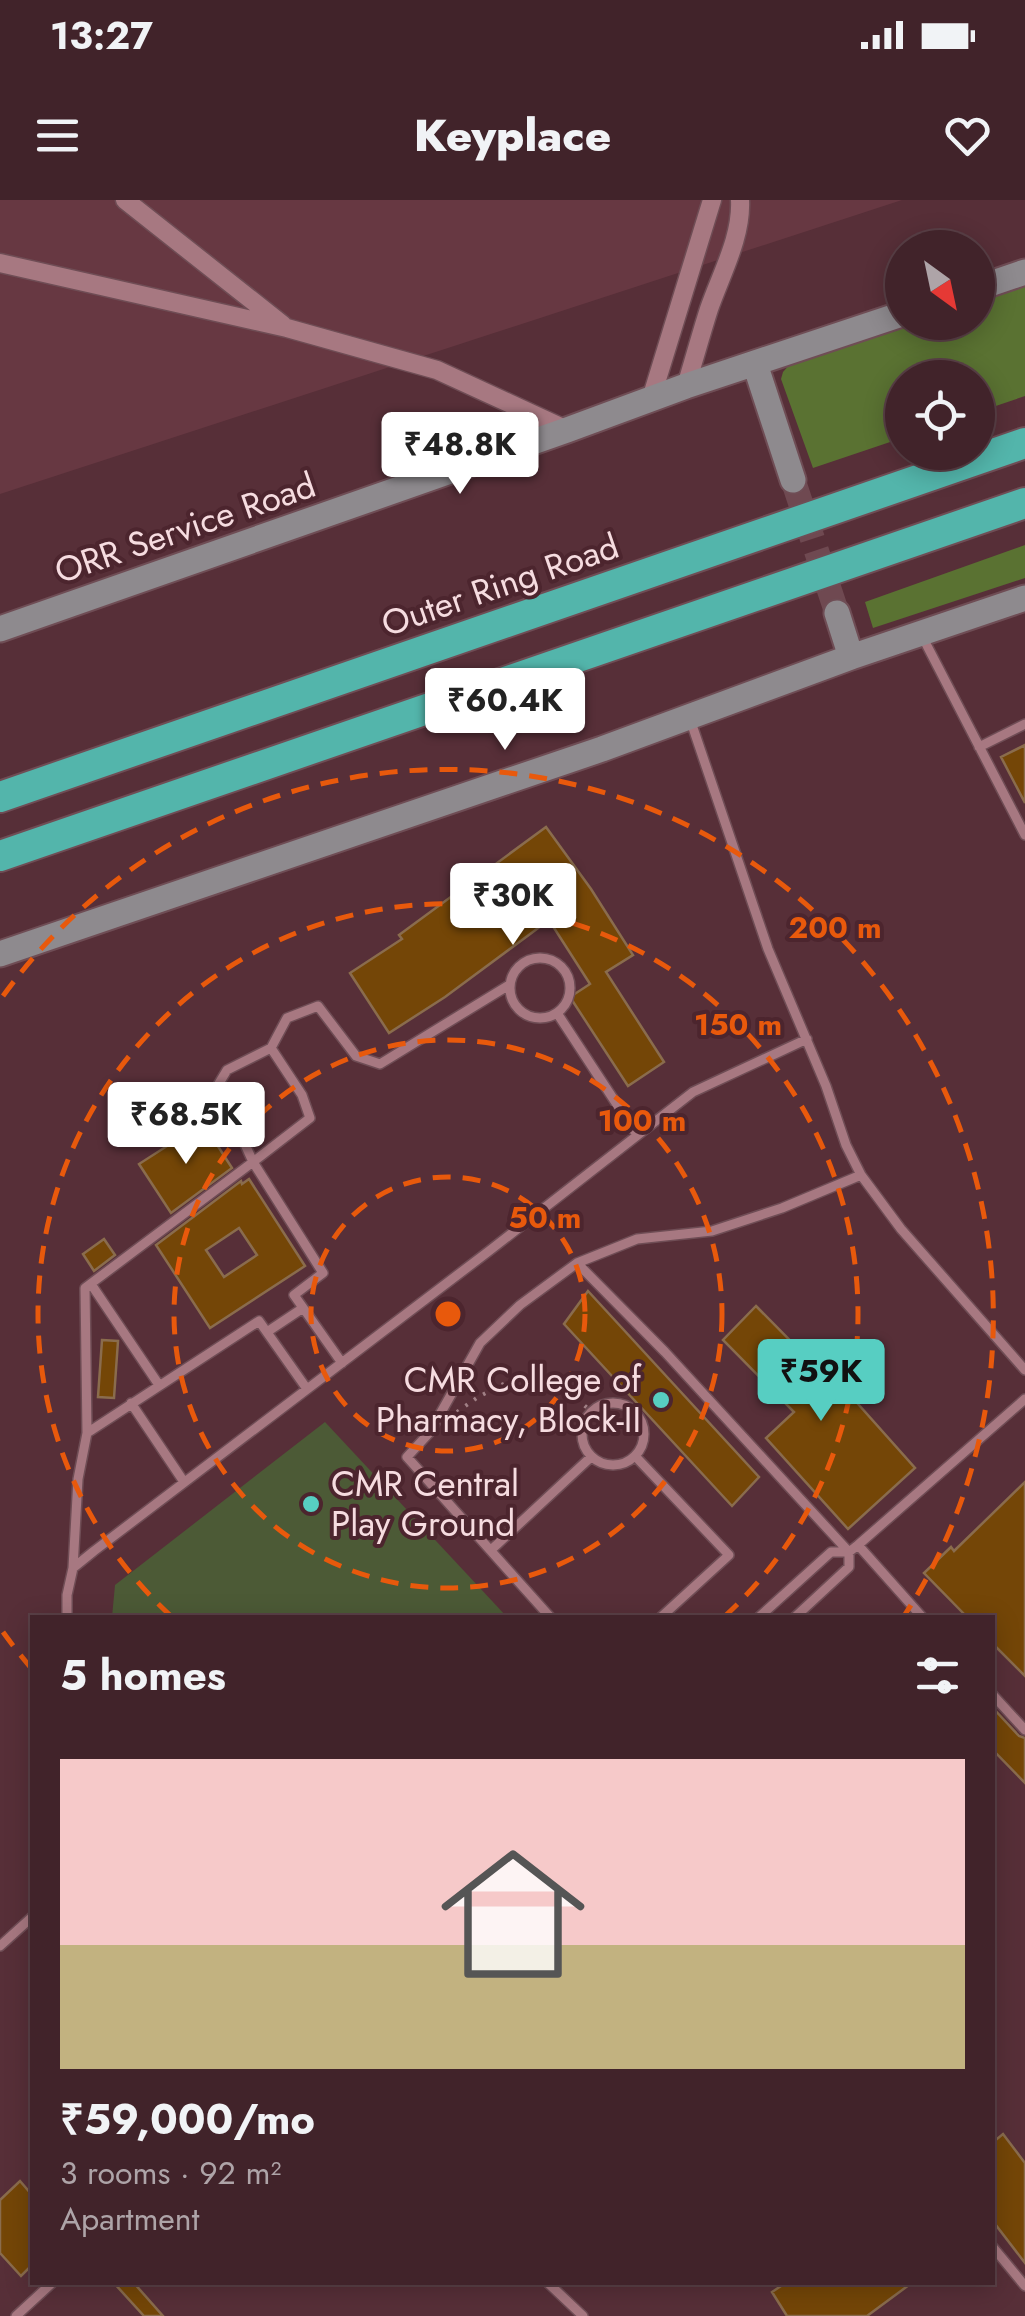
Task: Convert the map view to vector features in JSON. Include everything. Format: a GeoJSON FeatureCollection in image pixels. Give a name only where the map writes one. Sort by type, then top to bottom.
{"type":"FeatureCollection","features":[{"type":"Feature","properties":{"kind":"highway","name":"Outer Ring Road"},"geometry":{"type":"LineString","coordinates":[[0,797],[1025,444]]}},
{"type":"Feature","properties":{"kind":"highway"},"geometry":{"type":"LineString","coordinates":[[0,856],[1025,503]]}},
{"type":"Feature","properties":{"kind":"main road"},"geometry":{"type":"LineString","coordinates":[[995,282],[1025,272]]}},
{"type":"Feature","properties":{"kind":"main road","name":"ORR Service Road"},"geometry":{"type":"LineString","coordinates":[[0,629],[686,386],[885,320]]}},
{"type":"Feature","properties":{"kind":"main road"},"geometry":{"type":"LineString","coordinates":[[754,364],[792,480]]}},
{"type":"Feature","properties":{"kind":"main road"},"geometry":{"type":"LineString","coordinates":[[0,954],[567,761],[850,657],[1025,598]]}},
{"type":"Feature","properties":{"kind":"main road"},"geometry":{"type":"LineString","coordinates":[[836,613],[850,657]]}},
{"type":"Feature","properties":{"kind":"street"},"geometry":{"type":"LineString","coordinates":[[124,200],[288,328]]}},
{"type":"Feature","properties":{"kind":"street"},"geometry":{"type":"LineString","coordinates":[[144,216],[157,200]]}},
{"type":"Feature","properties":{"kind":"street"},"geometry":{"type":"LineString","coordinates":[[651,399],[712,200]]}},
{"type":"Feature","properties":{"kind":"street"},"geometry":{"type":"LineString","coordinates":[[686,386],[733,242],[740,200]]}},
{"type":"Feature","properties":{"kind":"street"},"geometry":{"type":"LineString","coordinates":[[0,263],[288,328],[437,370],[567,430]]}},
{"type":"Feature","properties":{"kind":"lane"},"geometry":{"type":"LineString","coordinates":[[921,633],[1025,835]]}},
{"type":"Feature","properties":{"kind":"lane"},"geometry":{"type":"LineString","coordinates":[[689,717],[768,949],[861,1175],[901,1229],[1025,1370]]}},
{"type":"Feature","properties":{"kind":"lane"},"geometry":{"type":"LineString","coordinates":[[979,747],[1025,724]]}},
{"type":"Feature","properties":{"kind":"lane"},"geometry":{"type":"LineString","coordinates":[[548,958],[563,967],[570,982],[568,1000],[557,1013],[541,1019],[524,1014],[512,1002],[509,985],[516,969],[530,959],[548,958]]}},
{"type":"Feature","properties":{"kind":"lane"},"geometry":{"type":"LineString","coordinates":[[342,1363],[294,1296],[323,1273],[254,1162],[218,1085],[227,1070],[271,1048],[287,1018],[318,1006],[356,1056],[380,1064],[509,985]]}},
{"type":"Feature","properties":{"kind":"lane"},"geometry":{"type":"LineString","coordinates":[[557,1013],[636,1135]]}},
{"type":"Feature","properties":{"kind":"lane"},"geometry":{"type":"LineString","coordinates":[[72,1568],[693,1092],[806,1039]]}},
{"type":"Feature","properties":{"kind":"lane"},"geometry":{"type":"LineString","coordinates":[[67,1615],[78,1480],[87,1433],[85,1288],[310,1118],[302,1095],[271,1048]]}},
{"type":"Feature","properties":{"kind":"lane"},"geometry":{"type":"LineString","coordinates":[[548,1615],[407,1457],[430,1432],[480,1344],[520,1305],[578,1263],[636,1239],[712,1230],[782,1208],[861,1175]]}},
{"type":"Feature","properties":{"kind":"lane"},"geometry":{"type":"LineString","coordinates":[[578,1263],[921,1615]]}},
{"type":"Feature","properties":{"kind":"lane"},"geometry":{"type":"LineString","coordinates":[[91,1284],[159,1385]]}},
{"type":"Feature","properties":{"kind":"lane"},"geometry":{"type":"LineString","coordinates":[[266,1332],[303,1308]]}},
{"type":"Feature","properties":{"kind":"lane"},"geometry":{"type":"LineString","coordinates":[[87,1433],[258,1320],[306,1389]]}},
{"type":"Feature","properties":{"kind":"lane"},"geometry":{"type":"LineString","coordinates":[[761,1615],[832,1552],[854,1548],[1025,1399]]}},
{"type":"Feature","properties":{"kind":"lane"},"geometry":{"type":"LineString","coordinates":[[132,1403],[184,1482]]}},
{"type":"Feature","properties":{"kind":"lane"},"geometry":{"type":"LineString","coordinates":[[606,1403],[622,1404],[636,1412],[644,1426],[644,1443],[636,1457],[622,1465],[605,1465],[591,1457],[582,1442],[582,1426],[591,1411],[606,1403]]}},
{"type":"Feature","properties":{"kind":"lane"},"geometry":{"type":"LineString","coordinates":[[491,1550],[591,1457]]}},
{"type":"Feature","properties":{"kind":"lane"},"geometry":{"type":"LineString","coordinates":[[636,1457],[729,1556],[663,1615]]}},
{"type":"Feature","properties":{"kind":"lane"},"geometry":{"type":"LineString","coordinates":[[797,1615],[849,1566],[854,1548]]}},
{"type":"Feature","properties":{"kind":"lane"},"geometry":{"type":"LineString","coordinates":[[995,1697],[1025,1730]]}},
{"type":"Feature","properties":{"kind":"lane"},"geometry":{"type":"LineString","coordinates":[[0,1946],[30,1919]]}},
{"type":"Feature","properties":{"kind":"lane"},"geometry":{"type":"LineString","coordinates":[[995,2250],[1025,2286]]}},
{"type":"Feature","properties":{"kind":"lane"},"geometry":{"type":"LineString","coordinates":[[16,2316],[50,2285]]}},
{"type":"Feature","properties":{"kind":"lane"},"geometry":{"type":"LineString","coordinates":[[550,2285],[583,2316]]}},
{"type":"Feature","properties":{"kind":"path"},"geometry":{"type":"LineString","coordinates":[[430,1432],[478,1397],[524,1374],[561,1386],[591,1411]]}},
{"type":"Feature","properties":{"kind":"shaded area"},"geometry":{"type":"Polygon","coordinates":[[[0,200],[902,200],[0,494],[0,200]]]}},
{"type":"Feature","properties":{"kind":"green space"},"geometry":{"type":"Polygon","coordinates":[[[1025,284],[1025,396],[995,406],[995,360],[885,360],[885,444],[813,468],[781,379],[790,364],[885,332],[885,340],[995,340],[995,294],[1025,284]]]}},
{"type":"Feature","properties":{"kind":"green space"},"geometry":{"type":"Polygon","coordinates":[[[1025,545],[1025,578],[873,628],[865,602],[1025,545]]]}},
{"type":"Feature","properties":{"kind":"green space","name":"CMR Central Play Ground"},"geometry":{"type":"Polygon","coordinates":[[[325,1422],[505,1615],[112,1615],[115,1585],[325,1422]]]}},
{"type":"Feature","properties":{"kind":"building"},"geometry":{"type":"Polygon","coordinates":[[[1025,745],[1025,803],[1001,757],[1025,745]]]}},
{"type":"Feature","properties":{"kind":"building"},"geometry":{"type":"Polygon","coordinates":[[[546,827],[633,955],[606,972],[664,1062],[628,1086],[570,997],[590,984],[549,920],[389,1033],[350,973],[402,939],[399,935],[546,827]]]}},
{"type":"Feature","properties":{"kind":"building"},"geometry":{"type":"Polygon","coordinates":[[[203,1123],[232,1168],[171,1213],[139,1164],[203,1123]]]}},
{"type":"Feature","properties":{"kind":"building"},"geometry":{"type":"Polygon","coordinates":[[[249,1179],[305,1266],[210,1328],[156,1245],[241,1181],[242,1184],[249,1179]],[[239,1228],[206,1250],[224,1277],[257,1255],[239,1228]]]}},
{"type":"Feature","properties":{"kind":"building"},"geometry":{"type":"Polygon","coordinates":[[[104,1239],[115,1255],[94,1271],[83,1254],[104,1239]]]}},
{"type":"Feature","properties":{"kind":"building","name":"CMR College of Pharmacy, Block-II"},"geometry":{"type":"Polygon","coordinates":[[[588,1291],[759,1477],[732,1506],[564,1324],[588,1291]]]}},
{"type":"Feature","properties":{"kind":"building"},"geometry":{"type":"Polygon","coordinates":[[[756,1306],[830,1381],[834,1377],[915,1468],[848,1529],[766,1438],[794,1412],[723,1340],[756,1306]]]}},
{"type":"Feature","properties":{"kind":"building"},"geometry":{"type":"Polygon","coordinates":[[[102,1340],[118,1341],[114,1398],[98,1397],[102,1340]]]}},
{"type":"Feature","properties":{"kind":"building"},"geometry":{"type":"Polygon","coordinates":[[[1025,1482],[1025,1676],[995,1646],[995,1615],[965,1615],[924,1573],[951,1547],[954,1551],[1025,1482]]]}},
{"type":"Feature","properties":{"kind":"building"},"geometry":{"type":"Polygon","coordinates":[[[995,1710],[1025,1738],[1025,1783],[995,1752],[995,1710]]]}},
{"type":"Feature","properties":{"kind":"building"},"geometry":{"type":"Polygon","coordinates":[[[1003,2134],[1025,2163],[1025,2263],[995,2224],[995,2141],[1003,2134]]]}},
{"type":"Feature","properties":{"kind":"building"},"geometry":{"type":"Polygon","coordinates":[[[20,2181],[30,2193],[30,2267],[21,2276],[0,2253],[0,2200],[20,2181]]]}},
{"type":"Feature","properties":{"kind":"building"},"geometry":{"type":"Polygon","coordinates":[[[116,2285],[136,2285],[163,2316],[144,2316],[116,2285]]]}},
{"type":"Feature","properties":{"kind":"building"},"geometry":{"type":"Polygon","coordinates":[[[782,2285],[909,2285],[867,2316],[787,2316],[772,2292],[782,2285]]]}},
{"type":"Feature","properties":{"kind":"tunnel"},"geometry":{"type":"LineString","coordinates":[[793,480],[837,613]]}},
{"type":"Feature","properties":{"kind":"place","name":"CMR College of Pharmacy, Block-II"},"geometry":{"type":"Point","coordinates":[661,1400]}},
{"type":"Feature","properties":{"kind":"place","name":"CMR Central Play Ground"},"geometry":{"type":"Point","coordinates":[311,1504]}}]}
